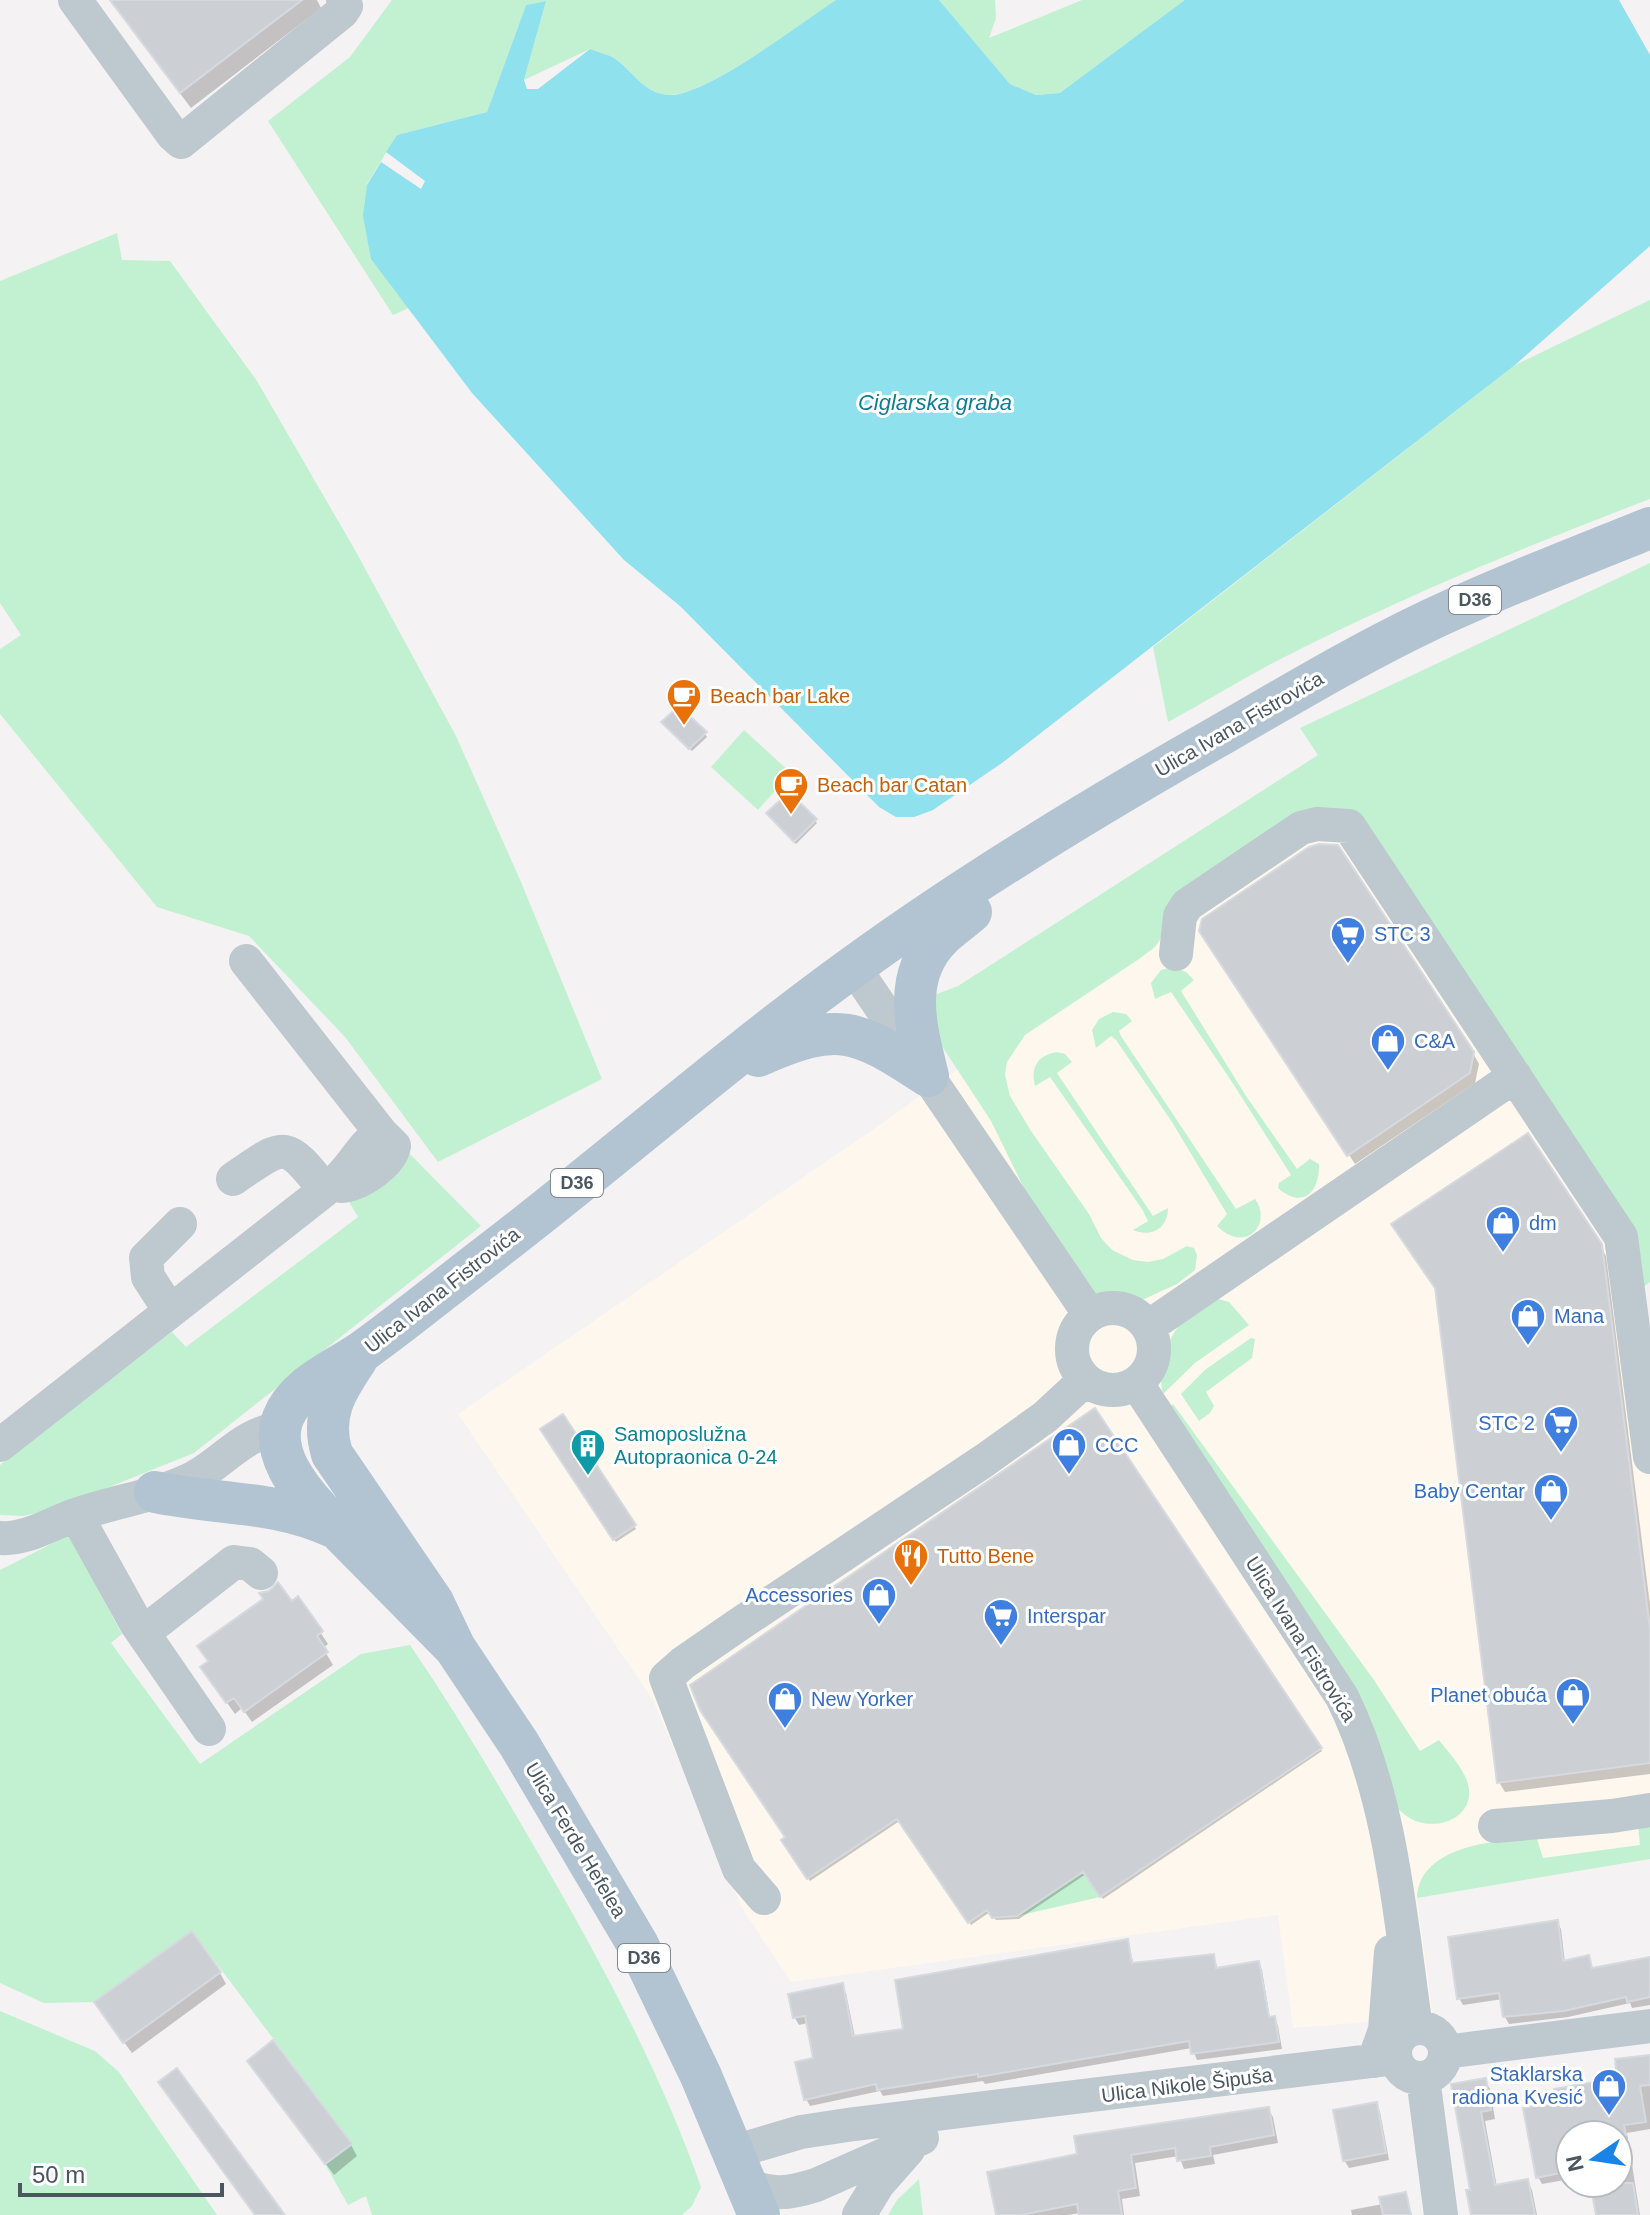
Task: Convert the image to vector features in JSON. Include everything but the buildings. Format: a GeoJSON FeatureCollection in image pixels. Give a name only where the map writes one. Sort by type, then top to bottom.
{"type":"FeatureCollection","features":[{"type":"Feature","properties":{"kind":"main road","name":"Ulica Ivana Fistrovića"},"geometry":{"type":"LineString","coordinates":[[280,1429],[284,1416],[298,1396],[362,1352],[505,1242],[853,966],[1024,852],[1139,781],[1366,652],[1504,587],[1650,528]]}},
{"type":"Feature","properties":{"kind":"main road"},"geometry":{"type":"LineString","coordinates":[[928,1076],[914,1018],[914,996],[920,970],[929,950],[990,896],[1024,852]]}},
{"type":"Feature","properties":{"kind":"main road"},"geometry":{"type":"LineString","coordinates":[[712,1076],[788,1043],[833,1033],[880,1044],[928,1076]]}},
{"type":"Feature","properties":{"kind":"main road","name":"Ulica Ferde Hefelea"},"geometry":{"type":"LineString","coordinates":[[362,1352],[335,1391],[329,1406],[328,1440],[332,1454],[433,1602],[455,1648],[519,1744],[638,1945],[696,2063],[746,2183]]}},
{"type":"Feature","properties":{"kind":"main road"},"geometry":{"type":"LineString","coordinates":[[280,1429],[299,1435],[332,1454]]}},
{"type":"Feature","properties":{"kind":"main road","name":"Ulica Ferde Hefelea"},"geometry":{"type":"LineString","coordinates":[[280,1429],[286,1465],[305,1494],[455,1648]]}},
{"type":"Feature","properties":{"kind":"main road"},"geometry":{"type":"LineString","coordinates":[[155,1492],[192,1500],[278,1508],[311,1517],[339,1530]]}},
{"type":"Feature","properties":{"kind":"street"},"geometry":{"type":"LineString","coordinates":[[75,0],[181,142],[342,12],[346,6],[343,0]]}},
{"type":"Feature","properties":{"kind":"street"},"geometry":{"type":"LineString","coordinates":[[1176,954],[1180,916],[1187,905],[1301,828],[1317,824],[1349,826],[1621,1237],[1650,1457]]}},
{"type":"Feature","properties":{"kind":"street"},"geometry":{"type":"LineString","coordinates":[[0,1445],[330,1186],[347,1172],[369,1140],[381,1133],[246,961]]}},
{"type":"Feature","properties":{"kind":"street"},"geometry":{"type":"LineString","coordinates":[[853,966],[1090,1315]]}},
{"type":"Feature","properties":{"kind":"street"},"geometry":{"type":"LineString","coordinates":[[1148,1327],[1515,1076]]}},
{"type":"Feature","properties":{"kind":"street"},"geometry":{"type":"LineString","coordinates":[[233,1179],[264,1158],[288,1152],[299,1156],[330,1186]]}},
{"type":"Feature","properties":{"kind":"street"},"geometry":{"type":"LineString","coordinates":[[170,1311],[148,1277],[146,1258],[180,1224]]}},
{"type":"Feature","properties":{"kind":"street"},"geometry":{"type":"LineString","coordinates":[[1108,1308],[1126,1310],[1148,1327],[1153,1337],[1154,1358],[1151,1368],[1137,1384],[1124,1390],[1097,1388],[1078,1371],[1072,1347],[1075,1334],[1090,1315],[1108,1308]]}},
{"type":"Feature","properties":{"kind":"street"},"geometry":{"type":"LineString","coordinates":[[764,1898],[739,1869],[666,1678],[738,1625],[985,1460],[1045,1417],[1085,1380]]}},
{"type":"Feature","properties":{"kind":"street","name":"Ulica Ivana Fistrovića"},"geometry":{"type":"LineString","coordinates":[[1137,1384],[1342,1697],[1355,1723],[1371,1771],[1400,1921],[1416,2028]]}},
{"type":"Feature","properties":{"kind":"street"},"geometry":{"type":"LineString","coordinates":[[0,1538],[12,1539],[192,1478],[254,1436],[280,1429]]}},
{"type":"Feature","properties":{"kind":"street"},"geometry":{"type":"LineString","coordinates":[[76,1515],[143,1633],[209,1729]]}},
{"type":"Feature","properties":{"kind":"street"},"geometry":{"type":"LineString","coordinates":[[143,1633],[234,1562],[250,1564],[261,1573]]}},
{"type":"Feature","properties":{"kind":"street"},"geometry":{"type":"LineString","coordinates":[[1495,1826],[1650,1810]]}},
{"type":"Feature","properties":{"kind":"street","name":"Ulica Ivana Fistrovića"},"geometry":{"type":"LineString","coordinates":[[1385,2060],[1392,1950],[1400,1921]]}},
{"type":"Feature","properties":{"kind":"street"},"geometry":{"type":"LineString","coordinates":[[1445,2052],[1650,2026]]}},
{"type":"Feature","properties":{"kind":"street"},"geometry":{"type":"LineString","coordinates":[[1416,2028],[1424,2028],[1437,2035],[1445,2052],[1436,2072],[1423,2078],[1416,2078],[1385,2060],[1395,2050],[1402,2035],[1416,2028]]}},
{"type":"Feature","properties":{"kind":"street","name":"Ulica Nikole Šipuša"},"geometry":{"type":"LineString","coordinates":[[978,2111],[816,2185],[799,2190],[769,2192],[757,2190],[746,2183],[801,2132],[1385,2060]]}},
{"type":"Feature","properties":{"kind":"street"},"geometry":{"type":"LineString","coordinates":[[1423,2078],[1441,2215]]}},
{"type":"Feature","properties":{"kind":"street","name":"Ulica Nikole Šipuša"},"geometry":{"type":"LineString","coordinates":[[859,2215],[897,2160],[922,2138]]}},
{"type":"Feature","properties":{"kind":"shaded area"},"geometry":{"type":"Polygon","coordinates":[[[1339,798],[1606,1192],[1650,1384],[1650,1859],[1417,1898],[1433,2017],[1293,2028],[1278,1915],[791,1982],[742,1908],[653,1700],[458,1414],[884,1122],[1339,798]]]}},
{"type":"Feature","properties":{"kind":"green space"},"geometry":{"type":"Polygon","coordinates":[[[392,0],[836,0],[729,71],[706,84],[669,95],[652,90],[614,58],[590,49],[524,80],[546,1],[526,5],[487,112],[397,135],[367,184],[370,255],[409,308],[393,315],[268,121],[350,57],[392,0]]]}},
{"type":"Feature","properties":{"kind":"green space"},"geometry":{"type":"Polygon","coordinates":[[[939,0],[995,0],[996,18],[989,38],[1082,0],[1224,0],[1060,93],[1036,95],[1010,84],[939,0]]]}},
{"type":"Feature","properties":{"kind":"green space"},"geometry":{"type":"Polygon","coordinates":[[[117,233],[122,260],[170,261],[257,381],[355,550],[456,736],[521,882],[602,1079],[438,1162],[345,1037],[249,936],[157,907],[0,714],[0,649],[21,635],[0,603],[0,281],[117,233]]]}},
{"type":"Feature","properties":{"kind":"green space"},"geometry":{"type":"Polygon","coordinates":[[[1650,300],[1650,499],[1505,556],[1362,619],[1269,665],[1168,722],[1153,647],[1515,365],[1650,300]]]}},
{"type":"Feature","properties":{"kind":"green space"},"geometry":{"type":"Polygon","coordinates":[[[1650,563],[1650,1282],[1637,1292],[1347,816],[1165,933],[1155,947],[1139,959],[1025,1035],[1007,1062],[1005,1075],[1010,1096],[1089,1214],[1101,1238],[1112,1250],[1133,1260],[1148,1262],[1163,1259],[1187,1246],[1194,1248],[1197,1255],[1195,1270],[1177,1284],[1142,1300],[1112,1300],[1090,1291],[1024,1188],[991,1121],[936,1037],[931,991],[937,994],[958,986],[1318,755],[1300,728],[1650,563]]]}},
{"type":"Feature","properties":{"kind":"green space"},"geometry":{"type":"Polygon","coordinates":[[[744,730],[791,773],[758,810],[711,767],[744,730]]]}},
{"type":"Feature","properties":{"kind":"green space"},"geometry":{"type":"Polygon","coordinates":[[[1173,967],[1186,972],[1194,980],[1181,991],[1246,1096],[1297,1169],[1310,1159],[1319,1164],[1317,1183],[1308,1195],[1295,1197],[1278,1188],[1279,1183],[1291,1175],[1232,1082],[1171,992],[1155,999],[1151,983],[1161,970],[1173,967]]]}},
{"type":"Feature","properties":{"kind":"green space"},"geometry":{"type":"Polygon","coordinates":[[[1113,1012],[1126,1014],[1132,1021],[1119,1031],[1121,1036],[1236,1209],[1255,1199],[1261,1217],[1259,1226],[1247,1237],[1228,1234],[1217,1226],[1227,1214],[1172,1122],[1116,1040],[1111,1036],[1096,1048],[1092,1030],[1099,1019],[1113,1012]]]}},
{"type":"Feature","properties":{"kind":"green space"},"geometry":{"type":"Polygon","coordinates":[[[1057,1052],[1065,1054],[1072,1062],[1057,1073],[1153,1216],[1168,1208],[1165,1221],[1158,1230],[1146,1233],[1133,1230],[1148,1221],[1142,1209],[1050,1077],[1035,1086],[1037,1063],[1057,1052]]]}},
{"type":"Feature","properties":{"kind":"green space"},"geometry":{"type":"Polygon","coordinates":[[[404,1148],[481,1226],[194,1453],[57,1508],[23,1516],[0,1515],[0,1465],[172,1332],[186,1347],[358,1217],[348,1200],[404,1148]]]}},
{"type":"Feature","properties":{"kind":"green space"},"geometry":{"type":"Polygon","coordinates":[[[1218,1299],[1229,1302],[1249,1325],[1195,1363],[1163,1394],[1162,1371],[1176,1330],[1188,1318],[1218,1299]]]}},
{"type":"Feature","properties":{"kind":"green space"},"geometry":{"type":"Polygon","coordinates":[[[1251,1338],[1255,1339],[1252,1358],[1206,1392],[1214,1406],[1199,1421],[1181,1394],[1206,1369],[1251,1338]]]}},
{"type":"Feature","properties":{"kind":"green space"},"geometry":{"type":"Polygon","coordinates":[[[1173,1404],[1374,1680],[1420,1751],[1439,1740],[1457,1763],[1468,1783],[1469,1798],[1466,1807],[1454,1818],[1428,1824],[1408,1817],[1393,1805],[1168,1409],[1173,1404]]]}},
{"type":"Feature","properties":{"kind":"green space"},"geometry":{"type":"Polygon","coordinates":[[[69,1535],[122,1634],[111,1643],[200,1764],[361,1654],[410,1645],[507,1800],[627,2016],[667,2100],[701,2187],[692,2206],[682,2215],[372,2215],[366,2196],[348,2205],[325,2164],[352,2143],[192,1931],[94,2002],[44,2003],[0,1983],[0,1570],[69,1535]]]}},
{"type":"Feature","properties":{"kind":"green space"},"geometry":{"type":"Polygon","coordinates":[[[1650,1824],[1650,1859],[1417,1898],[1421,1880],[1431,1866],[1463,1849],[1502,1841],[1537,1839],[1543,1858],[1640,1845],[1638,1826],[1650,1824]]]}},
{"type":"Feature","properties":{"kind":"green space"},"geometry":{"type":"Polygon","coordinates":[[[1083,1872],[1100,1897],[1017,1916],[1083,1872]]]}},
{"type":"Feature","properties":{"kind":"green space"},"geometry":{"type":"Polygon","coordinates":[[[0,2011],[95,2051],[119,2072],[217,2215],[0,2215],[0,2011]]]}},
{"type":"Feature","properties":{"kind":"green space"},"geometry":{"type":"Polygon","coordinates":[[[919,2179],[923,2215],[888,2215],[897,2200],[919,2179]]]}},
{"type":"Feature","properties":{"kind":"water","name":"Ciglarska graba"},"geometry":{"type":"Polygon","coordinates":[[[836,0],[939,0],[1010,84],[1036,95],[1060,93],[1185,0],[1619,0],[1650,55],[1650,246],[1515,365],[1002,763],[933,810],[914,817],[896,817],[879,807],[680,606],[624,560],[472,393],[371,259],[363,216],[367,185],[381,162],[421,189],[425,181],[386,152],[397,135],[487,112],[526,5],[546,1],[524,80],[527,89],[538,89],[590,49],[614,58],[652,90],[669,95],[706,84],[729,71],[836,0]]]}},
{"type":"Feature","properties":{"kind":"place","name":"Beach bar Lake"},"geometry":{"type":"Point","coordinates":[684,727]}},
{"type":"Feature","properties":{"kind":"place","name":"Beach bar Catan"},"geometry":{"type":"Point","coordinates":[791,816]}},
{"type":"Feature","properties":{"kind":"place","name":"STC 3"},"geometry":{"type":"Point","coordinates":[1348,965]}},
{"type":"Feature","properties":{"kind":"place","name":"C&A"},"geometry":{"type":"Point","coordinates":[1388,1072]}},
{"type":"Feature","properties":{"kind":"place","name":"dm"},"geometry":{"type":"Point","coordinates":[1503,1254]}},
{"type":"Feature","properties":{"kind":"place","name":"Mana"},"geometry":{"type":"Point","coordinates":[1528,1347]}},
{"type":"Feature","properties":{"kind":"place","name":"STC 2"},"geometry":{"type":"Point","coordinates":[1561,1454]}},
{"type":"Feature","properties":{"kind":"place","name":"CCC"},"geometry":{"type":"Point","coordinates":[1069,1476]}},
{"type":"Feature","properties":{"kind":"place","name":"Samoposlužna Autopraonica 0-24"},"geometry":{"type":"Point","coordinates":[588,1477]}},
{"type":"Feature","properties":{"kind":"place","name":"Baby Centar"},"geometry":{"type":"Point","coordinates":[1551,1522]}},
{"type":"Feature","properties":{"kind":"place","name":"Tutto Bene"},"geometry":{"type":"Point","coordinates":[911,1587]}},
{"type":"Feature","properties":{"kind":"place","name":"Accessories"},"geometry":{"type":"Point","coordinates":[879,1626]}},
{"type":"Feature","properties":{"kind":"place","name":"Interspar"},"geometry":{"type":"Point","coordinates":[1001,1647]}},
{"type":"Feature","properties":{"kind":"place","name":"Planet obuća"},"geometry":{"type":"Point","coordinates":[1573,1726]}},
{"type":"Feature","properties":{"kind":"place","name":"New Yorker"},"geometry":{"type":"Point","coordinates":[785,1730]}},
{"type":"Feature","properties":{"kind":"place","name":"Staklarska radiona Kvesić"},"geometry":{"type":"Point","coordinates":[1609,2117]}}]}
